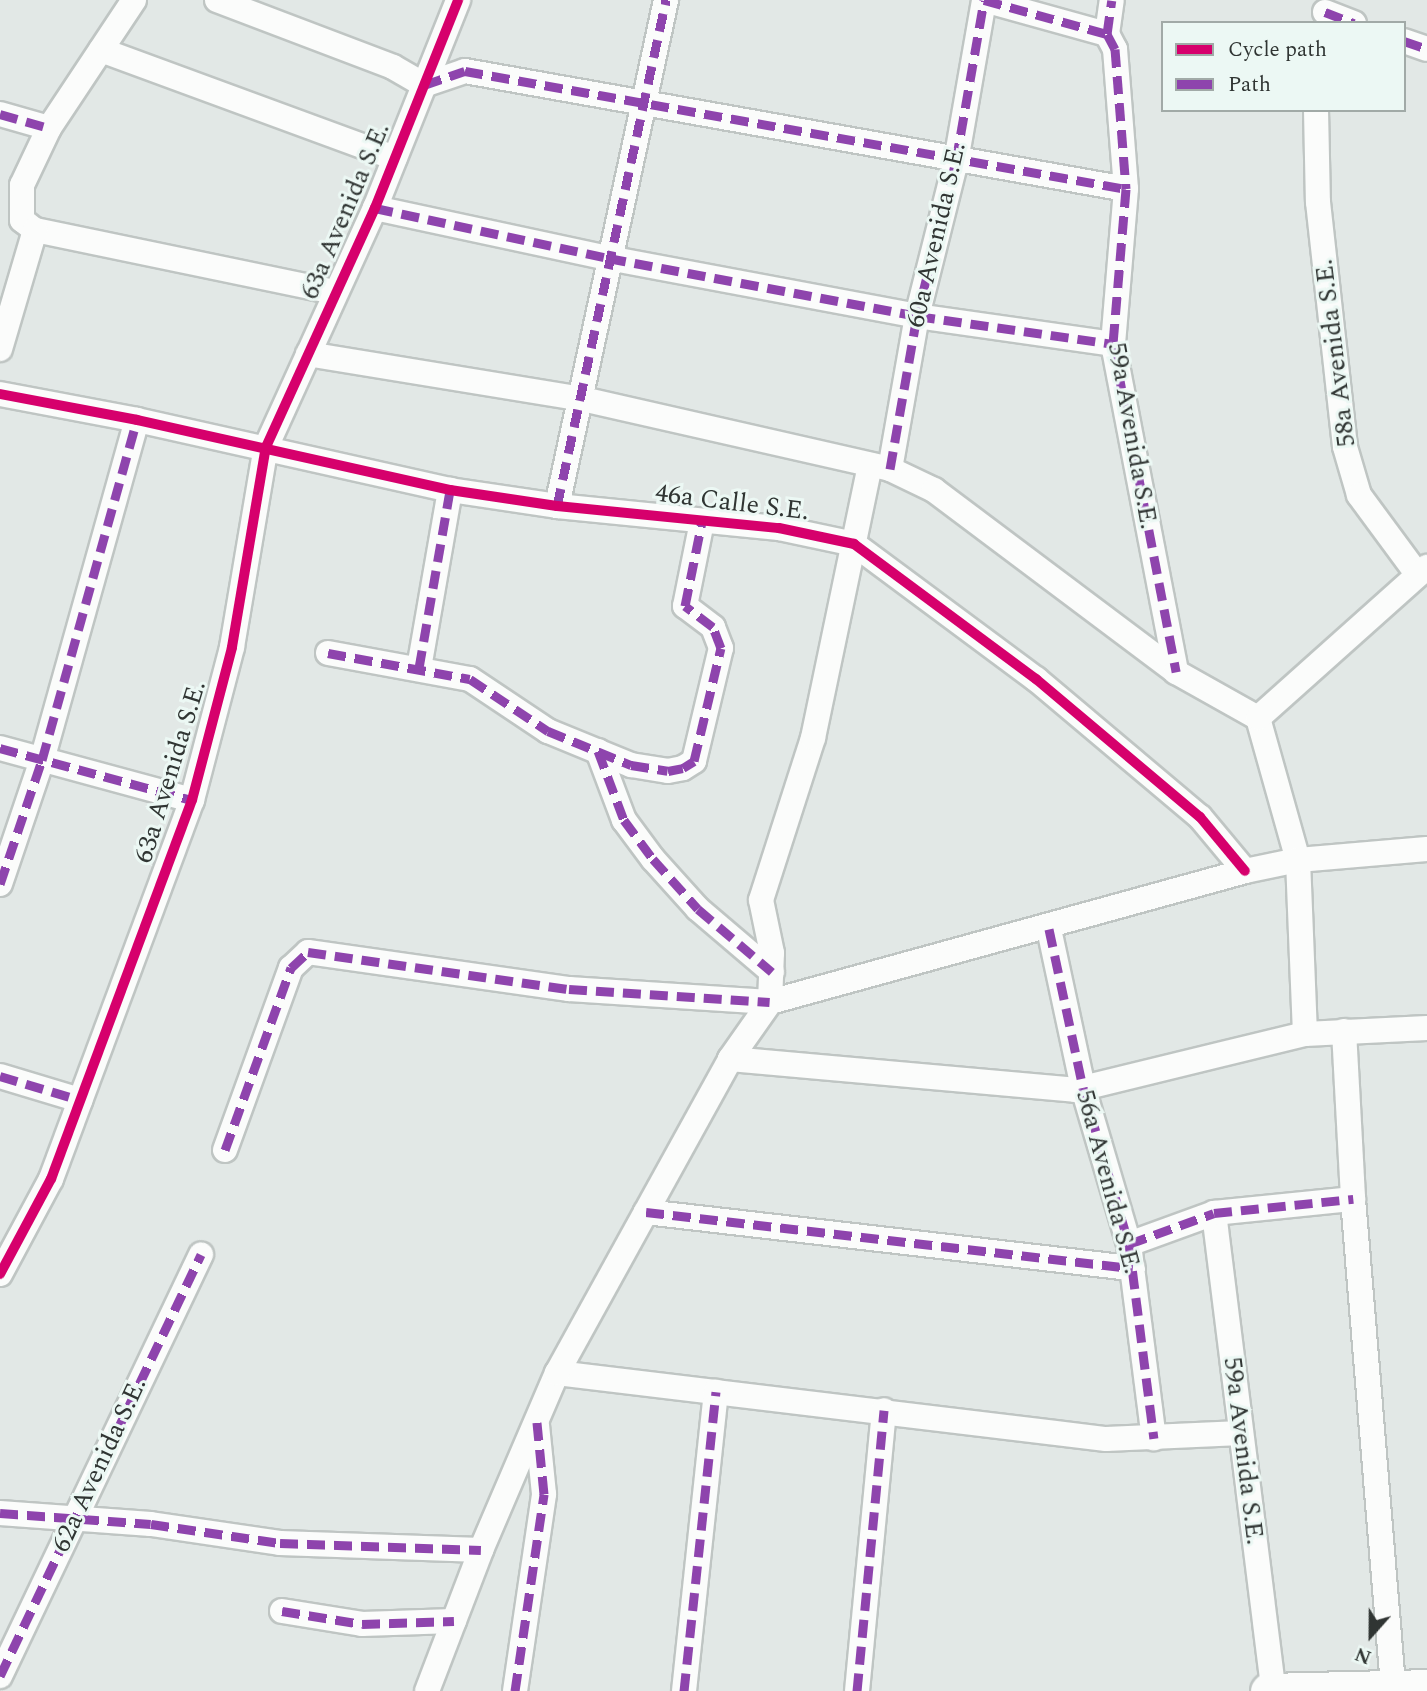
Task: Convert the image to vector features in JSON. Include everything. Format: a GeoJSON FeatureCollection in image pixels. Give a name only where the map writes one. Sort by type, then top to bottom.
{"type":"FeatureCollection","features":[{"type":"Feature","properties":{"kind":"street"},"geometry":{"type":"LineString","coordinates":[[0,349],[29,225],[22,185],[49,128],[134,0]]}},
{"type":"Feature","properties":{"kind":"street"},"geometry":{"type":"LineString","coordinates":[[217,0],[393,67],[424,85],[466,71],[646,106],[1126,189]]}},
{"type":"Feature","properties":{"kind":"street","name":"63a Avenida S.E."},"geometry":{"type":"LineString","coordinates":[[0,1274],[51,1179],[192,800],[232,647],[266,447],[375,208],[458,0]]}},
{"type":"Feature","properties":{"kind":"street"},"geometry":{"type":"LineString","coordinates":[[557,506],[608,258],[646,106],[666,0]]}},
{"type":"Feature","properties":{"kind":"street"},"geometry":{"type":"LineString","coordinates":[[984,0],[1107,34],[1112,0]]}},
{"type":"Feature","properties":{"kind":"street","name":"60a Avenida S.E."},"geometry":{"type":"LineString","coordinates":[[770,1002],[772,972],[761,900],[813,738],[854,544],[880,467],[956,161],[984,0]]}},
{"type":"Feature","properties":{"kind":"street"},"geometry":{"type":"LineString","coordinates":[[1325,12],[1348,21]]}},
{"type":"Feature","properties":{"kind":"street","name":"59a Avenida S.E."},"geometry":{"type":"LineString","coordinates":[[1107,34],[1115,49],[1126,189],[1113,344],[1176,671]]}},
{"type":"Feature","properties":{"kind":"street"},"geometry":{"type":"LineString","coordinates":[[1406,42],[1427,49]]}},
{"type":"Feature","properties":{"kind":"street"},"geometry":{"type":"LineString","coordinates":[[101,50],[395,158]]}},
{"type":"Feature","properties":{"kind":"street","name":"58a Avenida S.E."},"geometry":{"type":"LineString","coordinates":[[1316,112],[1318,202],[1345,447],[1359,495],[1423,571]]}},
{"type":"Feature","properties":{"kind":"street"},"geometry":{"type":"LineString","coordinates":[[0,114],[49,128]]}},
{"type":"Feature","properties":{"kind":"street"},"geometry":{"type":"LineString","coordinates":[[375,208],[608,258],[917,316],[1113,344]]}},
{"type":"Feature","properties":{"kind":"street"},"geometry":{"type":"LineString","coordinates":[[29,225],[335,292]]}},
{"type":"Feature","properties":{"kind":"street"},"geometry":{"type":"LineString","coordinates":[[308,354],[578,398],[880,467],[934,490],[1176,671],[1258,718],[1298,860],[1305,1034]]}},
{"type":"Feature","properties":{"kind":"street","name":"46a Calle S.E."},"geometry":{"type":"LineString","coordinates":[[0,394],[266,447],[450,490],[557,506],[779,528],[854,544],[1046,688],[1200,817],[1245,871]]}},
{"type":"Feature","properties":{"kind":"street"},"geometry":{"type":"LineString","coordinates":[[0,884],[42,760],[136,420]]}},
{"type":"Feature","properties":{"kind":"street"},"geometry":{"type":"LineString","coordinates":[[419,668],[450,490]]}},
{"type":"Feature","properties":{"kind":"street"},"geometry":{"type":"LineString","coordinates":[[328,653],[470,679],[548,731],[631,765],[668,771],[694,761],[721,648],[713,627],[685,606],[702,522]]}},
{"type":"Feature","properties":{"kind":"street"},"geometry":{"type":"LineString","coordinates":[[1258,718],[1423,571]]}},
{"type":"Feature","properties":{"kind":"street"},"geometry":{"type":"LineString","coordinates":[[0,748],[192,800]]}},
{"type":"Feature","properties":{"kind":"street"},"geometry":{"type":"LineString","coordinates":[[598,751],[624,820],[653,859],[698,909],[772,972]]}},
{"type":"Feature","properties":{"kind":"street"},"geometry":{"type":"LineString","coordinates":[[225,1150],[291,968],[308,952],[569,989],[770,1002],[1049,929],[1245,871],[1298,860],[1427,849]]}},
{"type":"Feature","properties":{"kind":"street","name":"56a Avenida S.E."},"geometry":{"type":"LineString","coordinates":[[1049,929],[1083,1088],[1131,1256],[1154,1438]]}},
{"type":"Feature","properties":{"kind":"street"},"geometry":{"type":"LineString","coordinates":[[427,1691],[481,1550],[557,1373],[730,1059],[770,1002]]}},
{"type":"Feature","properties":{"kind":"street"},"geometry":{"type":"LineString","coordinates":[[730,1059],[1083,1088],[1305,1034],[1427,1028]]}},
{"type":"Feature","properties":{"kind":"street"},"geometry":{"type":"LineString","coordinates":[[1344,1031],[1353,1199],[1392,1686]]}},
{"type":"Feature","properties":{"kind":"street"},"geometry":{"type":"LineString","coordinates":[[0,1076],[80,1100]]}},
{"type":"Feature","properties":{"kind":"street"},"geometry":{"type":"LineString","coordinates":[[646,1212],[1131,1256],[1214,1213],[1353,1199]]}},
{"type":"Feature","properties":{"kind":"street","name":"59a Avenida S.E."},"geometry":{"type":"LineString","coordinates":[[1214,1213],[1271,1690]]}},
{"type":"Feature","properties":{"kind":"street","name":"62a Avenida S.E."},"geometry":{"type":"LineString","coordinates":[[0,1676],[201,1254]]}},
{"type":"Feature","properties":{"kind":"street"},"geometry":{"type":"LineString","coordinates":[[557,1373],[884,1410],[1106,1439],[1241,1433]]}},
{"type":"Feature","properties":{"kind":"street"},"geometry":{"type":"LineString","coordinates":[[684,1691],[716,1392]]}},
{"type":"Feature","properties":{"kind":"street"},"geometry":{"type":"LineString","coordinates":[[857,1691],[884,1410]]}},
{"type":"Feature","properties":{"kind":"street"},"geometry":{"type":"LineString","coordinates":[[515,1691],[544,1494],[537,1422]]}},
{"type":"Feature","properties":{"kind":"street"},"geometry":{"type":"LineString","coordinates":[[0,1513],[74,1521],[151,1524],[280,1543],[481,1550]]}},
{"type":"Feature","properties":{"kind":"street"},"geometry":{"type":"LineString","coordinates":[[282,1611],[362,1624],[454,1621]]}},
{"type":"Feature","properties":{"kind":"street"},"geometry":{"type":"LineString","coordinates":[[1271,1690],[1427,1687]]}},
{"type":"Feature","properties":{"kind":"marked path"},"geometry":{"type":"LineString","coordinates":[[557,506],[666,0]]}},
{"type":"Feature","properties":{"kind":"marked path"},"geometry":{"type":"LineString","coordinates":[[984,0],[1107,34]]}},
{"type":"Feature","properties":{"kind":"marked path"},"geometry":{"type":"LineString","coordinates":[[890,469],[917,316],[956,161],[984,0]]}},
{"type":"Feature","properties":{"kind":"marked path"},"geometry":{"type":"LineString","coordinates":[[1107,34],[1112,0]]}},
{"type":"Feature","properties":{"kind":"marked path"},"geometry":{"type":"LineString","coordinates":[[1325,12],[1349,21]]}},
{"type":"Feature","properties":{"kind":"marked path"},"geometry":{"type":"LineString","coordinates":[[1107,34],[1115,49],[1126,189],[1113,344],[1176,672]]}},
{"type":"Feature","properties":{"kind":"marked path"},"geometry":{"type":"LineString","coordinates":[[1406,42],[1427,49]]}},
{"type":"Feature","properties":{"kind":"marked path"},"geometry":{"type":"LineString","coordinates":[[424,85],[465,71],[1126,189]]}},
{"type":"Feature","properties":{"kind":"marked path"},"geometry":{"type":"LineString","coordinates":[[0,114],[49,128]]}},
{"type":"Feature","properties":{"kind":"marked path"},"geometry":{"type":"LineString","coordinates":[[375,208],[608,258],[917,316],[1113,344]]}},
{"type":"Feature","properties":{"kind":"marked path"},"geometry":{"type":"LineString","coordinates":[[0,884],[42,760],[137,420]]}},
{"type":"Feature","properties":{"kind":"marked path"},"geometry":{"type":"LineString","coordinates":[[419,668],[450,490]]}},
{"type":"Feature","properties":{"kind":"marked path"},"geometry":{"type":"LineString","coordinates":[[328,653],[470,679],[548,731],[631,765],[668,771],[683,768],[694,761],[721,648],[713,627],[685,606],[702,522]]}},
{"type":"Feature","properties":{"kind":"marked path"},"geometry":{"type":"LineString","coordinates":[[0,748],[192,800]]}},
{"type":"Feature","properties":{"kind":"marked path"},"geometry":{"type":"LineString","coordinates":[[598,751],[624,820],[653,859],[698,909],[772,972]]}},
{"type":"Feature","properties":{"kind":"marked path"},"geometry":{"type":"LineString","coordinates":[[1049,929],[1083,1088],[1129,1244],[1154,1438]]}},
{"type":"Feature","properties":{"kind":"marked path"},"geometry":{"type":"LineString","coordinates":[[225,1150],[291,968],[308,952],[569,989],[770,1002]]}},
{"type":"Feature","properties":{"kind":"marked path"},"geometry":{"type":"LineString","coordinates":[[0,1076],[80,1100]]}},
{"type":"Feature","properties":{"kind":"marked path"},"geometry":{"type":"LineString","coordinates":[[1129,1244],[1214,1213],[1353,1199]]}},
{"type":"Feature","properties":{"kind":"marked path"},"geometry":{"type":"LineString","coordinates":[[646,1212],[1133,1268]]}},
{"type":"Feature","properties":{"kind":"marked path"},"geometry":{"type":"LineString","coordinates":[[0,1676],[201,1254]]}},
{"type":"Feature","properties":{"kind":"marked path"},"geometry":{"type":"LineString","coordinates":[[684,1691],[716,1392]]}},
{"type":"Feature","properties":{"kind":"marked path"},"geometry":{"type":"LineString","coordinates":[[857,1691],[884,1410]]}},
{"type":"Feature","properties":{"kind":"marked path"},"geometry":{"type":"LineString","coordinates":[[515,1691],[544,1494],[537,1422]]}},
{"type":"Feature","properties":{"kind":"marked path"},"geometry":{"type":"LineString","coordinates":[[0,1513],[151,1524],[280,1543],[481,1550]]}},
{"type":"Feature","properties":{"kind":"marked path"},"geometry":{"type":"LineString","coordinates":[[282,1611],[362,1624],[454,1621]]}},
{"type":"Feature","properties":{"kind":"cycle path"},"geometry":{"type":"LineString","coordinates":[[0,1274],[51,1179],[192,800],[232,647],[266,447],[375,208],[458,0]]}},
{"type":"Feature","properties":{"kind":"cycle path"},"geometry":{"type":"LineString","coordinates":[[0,394],[137,420],[450,490],[557,506],[779,528],[854,544],[1036,679],[1200,817],[1245,871]]}}]}
